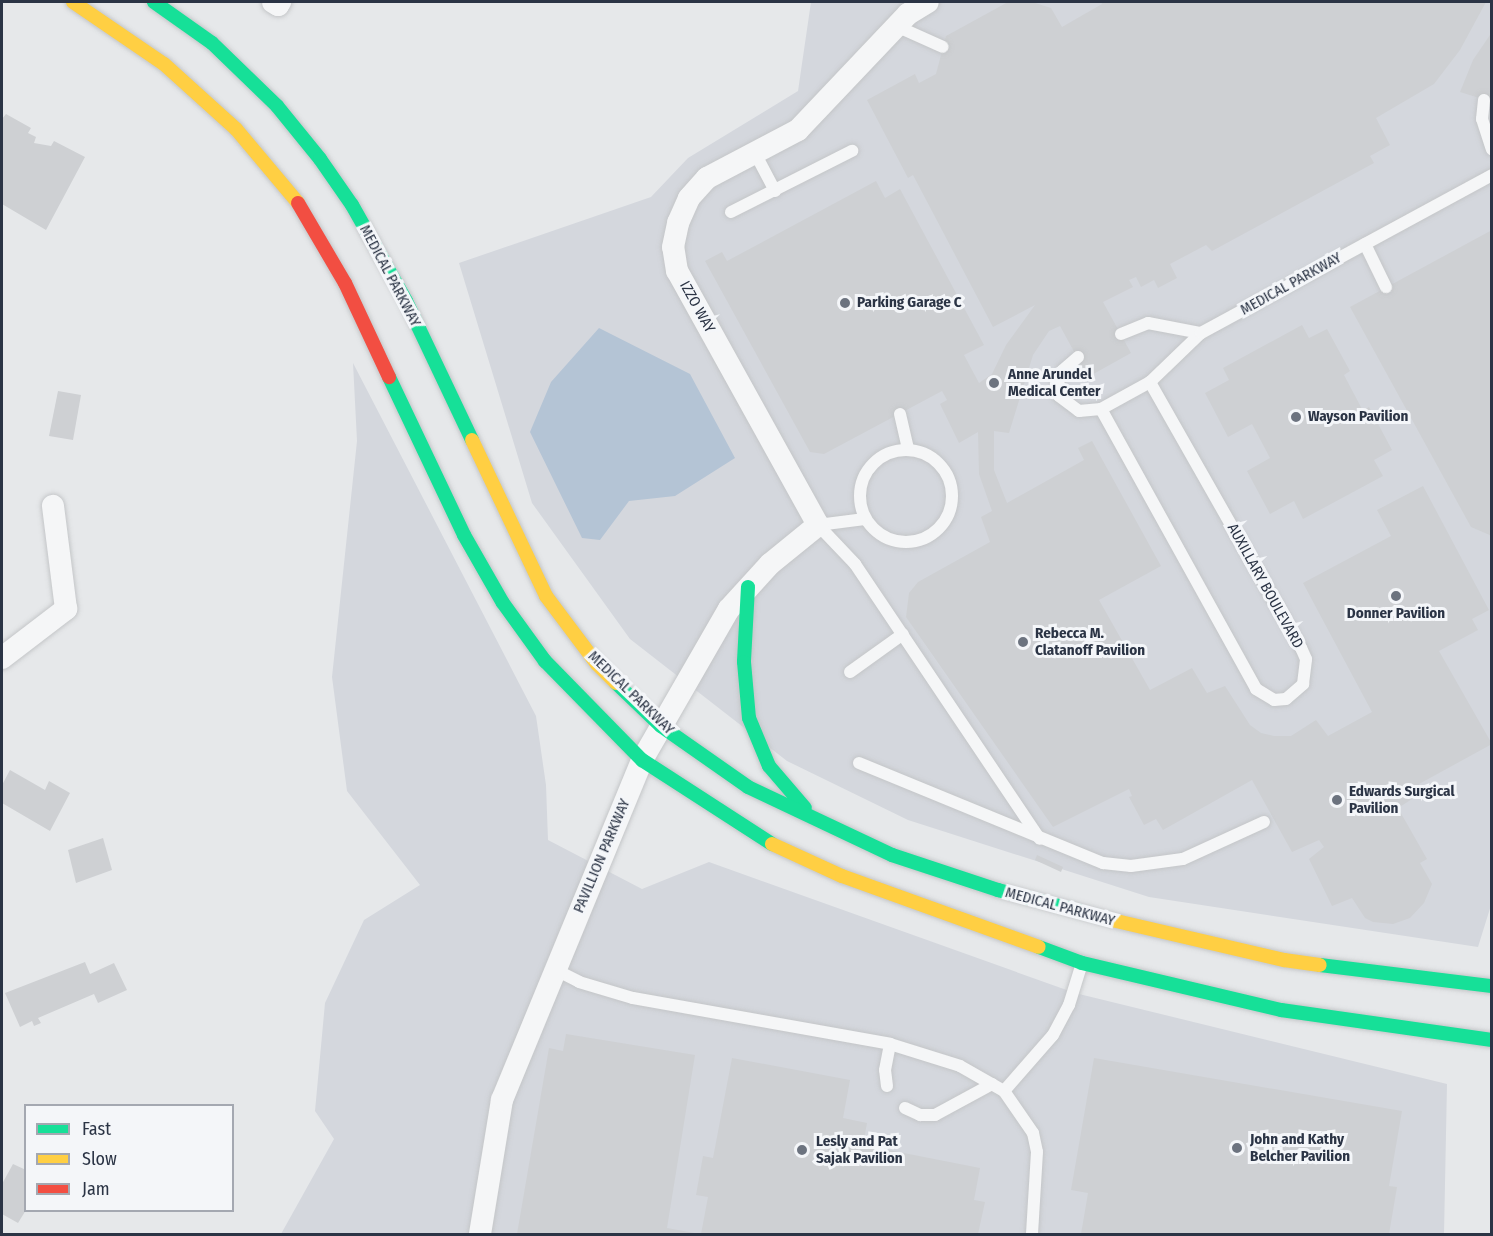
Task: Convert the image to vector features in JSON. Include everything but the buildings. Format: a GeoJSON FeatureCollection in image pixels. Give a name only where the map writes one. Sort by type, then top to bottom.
{"type":"FeatureCollection","features":[{"type":"Feature","properties":{"kind":"main road"},"geometry":{"type":"LineString","coordinates":[[73,2],[116,27],[164,64],[236,129],[281,181],[345,283],[464,535],[503,603],[545,661],[594,715],[642,760],[768,842],[831,872],[1082,963],[1281,1010],[1491,1040]]}},
{"type":"Feature","properties":{"kind":"main road","name":"MEDICAL PARKWAY"},"geometry":{"type":"LineString","coordinates":[[154,2],[212,43],[277,105],[327,168],[406,301],[546,596],[597,664],[661,726],[748,787],[892,855],[1107,920],[1284,960],[1491,986]]}},
{"type":"Feature","properties":{"kind":"main road"},"geometry":{"type":"LineString","coordinates":[[748,587],[744,662],[749,718],[775,776],[818,822]]}},
{"type":"Feature","properties":{"kind":"street"},"geometry":{"type":"LineString","coordinates":[[273,2],[278,5],[280,2]]}},
{"type":"Feature","properties":{"kind":"street","name":"IZZO WAY"},"geometry":{"type":"LineString","coordinates":[[818,525],[677,271],[673,247],[678,223],[689,198],[707,178],[798,130],[896,26],[928,2]]}},
{"type":"Feature","properties":{"kind":"street"},"geometry":{"type":"LineString","coordinates":[[2,658],[66,609],[53,506]]}},
{"type":"Feature","properties":{"kind":"street","name":"PAVILLION PARKWAY"},"geometry":{"type":"LineString","coordinates":[[480,1234],[502,1100],[642,760],[729,609],[748,587],[818,525]]}},
{"type":"Feature","properties":{"kind":"lane"},"geometry":{"type":"LineString","coordinates":[[896,26],[943,47]]}},
{"type":"Feature","properties":{"kind":"lane"},"geometry":{"type":"LineString","coordinates":[[1484,100],[1482,119],[1491,149]]}},
{"type":"Feature","properties":{"kind":"lane"},"geometry":{"type":"LineString","coordinates":[[731,212],[852,152]]}},
{"type":"Feature","properties":{"kind":"lane"},"geometry":{"type":"LineString","coordinates":[[755,153],[775,190]]}},
{"type":"Feature","properties":{"kind":"lane","name":"MEDICAL PARKWAY"},"geometry":{"type":"LineString","coordinates":[[1101,409],[1150,382],[1201,333],[1491,174]]}},
{"type":"Feature","properties":{"kind":"lane"},"geometry":{"type":"LineString","coordinates":[[1365,244],[1386,287]]}},
{"type":"Feature","properties":{"kind":"lane"},"geometry":{"type":"LineString","coordinates":[[1121,334],[1148,324],[1201,333]]}},
{"type":"Feature","properties":{"kind":"lane"},"geometry":{"type":"LineString","coordinates":[[1078,357],[1062,371],[1057,386],[1059,396],[1079,411],[1101,409]]}},
{"type":"Feature","properties":{"kind":"lane","name":"AUXILLARY BOULEVARD"},"geometry":{"type":"LineString","coordinates":[[1101,409],[1256,690],[1274,700],[1286,699],[1303,684],[1306,659],[1150,382]]}},
{"type":"Feature","properties":{"kind":"lane"},"geometry":{"type":"LineString","coordinates":[[900,414],[908,449]]}},
{"type":"Feature","properties":{"kind":"lane"},"geometry":{"type":"LineString","coordinates":[[908,449],[928,455],[947,473],[952,500],[944,524],[920,541],[900,542],[885,538],[865,519],[860,492],[870,466],[892,451],[908,449]]}},
{"type":"Feature","properties":{"kind":"lane"},"geometry":{"type":"LineString","coordinates":[[818,525],[865,519]]}},
{"type":"Feature","properties":{"kind":"lane"},"geometry":{"type":"LineString","coordinates":[[818,525],[855,564],[1040,839]]}},
{"type":"Feature","properties":{"kind":"lane"},"geometry":{"type":"LineString","coordinates":[[850,672],[903,634]]}},
{"type":"Feature","properties":{"kind":"lane"},"geometry":{"type":"LineString","coordinates":[[859,764],[1103,863],[1140,865],[1183,859],[1264,822]]}},
{"type":"Feature","properties":{"kind":"lane"},"geometry":{"type":"LineString","coordinates":[[1004,1091],[1053,1035],[1069,1005],[1082,963]]}},
{"type":"Feature","properties":{"kind":"lane"},"geometry":{"type":"LineString","coordinates":[[554,969],[579,982],[633,999],[890,1044],[960,1066],[1004,1091],[1034,1133],[1037,1152],[1032,1234]]}},
{"type":"Feature","properties":{"kind":"lane"},"geometry":{"type":"LineString","coordinates":[[888,1086],[885,1070],[890,1044]]}},
{"type":"Feature","properties":{"kind":"lane"},"geometry":{"type":"LineString","coordinates":[[905,1108],[920,1115],[935,1114],[992,1084]]}},
{"type":"Feature","properties":{"kind":"shaded area","name":"Anne Arundel Medical Center"},"geometry":{"type":"Polygon","coordinates":[[[811,2],[1491,2],[1492,902],[1478,947],[1149,897],[908,820],[787,761],[630,639],[532,503],[459,263],[651,197],[688,158],[798,91],[811,2]]]}},
{"type":"Feature","properties":{"kind":"shaded area"},"geometry":{"type":"Polygon","coordinates":[[[353,363],[536,716],[546,785],[548,840],[642,889],[709,862],[1075,993],[1447,1084],[1444,1234],[281,1234],[334,1139],[315,1111],[325,1003],[364,920],[420,885],[347,791],[332,677],[357,441],[353,363]]]}},
{"type":"Feature","properties":{"kind":"water"},"geometry":{"type":"Polygon","coordinates":[[[599,328],[690,374],[735,458],[675,496],[629,501],[600,540],[582,538],[530,432],[551,382],[599,328]]]}},
{"type":"Feature","properties":{"kind":"traffic: fast"},"geometry":{"type":"LineString","coordinates":[[154,2],[212,43],[277,106],[320,159],[352,205],[406,301],[472,440]]}},
{"type":"Feature","properties":{"kind":"traffic: fast"},"geometry":{"type":"LineString","coordinates":[[389,377],[464,535],[503,603],[545,661],[642,760],[772,844]]}},
{"type":"Feature","properties":{"kind":"traffic: fast"},"geometry":{"type":"LineString","coordinates":[[748,587],[744,662],[749,718],[769,766],[805,808]]}},
{"type":"Feature","properties":{"kind":"traffic: fast"},"geometry":{"type":"LineString","coordinates":[[616,683],[661,726],[748,787],[892,855],[998,890],[1112,920]]}},
{"type":"Feature","properties":{"kind":"traffic: fast"},"geometry":{"type":"LineString","coordinates":[[1039,947],[1082,963],[1281,1010],[1492,1040]]}},
{"type":"Feature","properties":{"kind":"traffic: fast"},"geometry":{"type":"LineString","coordinates":[[1320,965],[1492,986]]}},
{"type":"Feature","properties":{"kind":"traffic: slow"},"geometry":{"type":"LineString","coordinates":[[73,2],[164,64],[236,129],[298,203]]}},
{"type":"Feature","properties":{"kind":"traffic: slow"},"geometry":{"type":"LineString","coordinates":[[472,440],[546,596],[597,664],[616,683]]}},
{"type":"Feature","properties":{"kind":"traffic: slow"},"geometry":{"type":"LineString","coordinates":[[772,844],[842,876],[1039,947]]}},
{"type":"Feature","properties":{"kind":"traffic: slow"},"geometry":{"type":"LineString","coordinates":[[1112,920],[1284,960],[1320,965]]}},
{"type":"Feature","properties":{"kind":"traffic: jam"},"geometry":{"type":"LineString","coordinates":[[298,203],[345,283],[389,377]]}},
{"type":"Feature","properties":{"kind":"place","name":"Parking Garage C"},"geometry":{"type":"Point","coordinates":[845,303]}},
{"type":"Feature","properties":{"kind":"place","name":"Anne Arundel Medical Center"},"geometry":{"type":"Point","coordinates":[994,383]}},
{"type":"Feature","properties":{"kind":"place","name":"Wayson Pavilion"},"geometry":{"type":"Point","coordinates":[1296,417]}},
{"type":"Feature","properties":{"kind":"place","name":"Donner Pavilion"},"geometry":{"type":"Point","coordinates":[1396,596]}},
{"type":"Feature","properties":{"kind":"place","name":"Rebecca M. Clatanoff Pavilion"},"geometry":{"type":"Point","coordinates":[1023,642]}},
{"type":"Feature","properties":{"kind":"place","name":"Edwards Surgical Pavilion"},"geometry":{"type":"Point","coordinates":[1337,800]}},
{"type":"Feature","properties":{"kind":"place","name":"John and Kathy Belcher Pavilion"},"geometry":{"type":"Point","coordinates":[1237,1148]}},
{"type":"Feature","properties":{"kind":"place","name":"Lesly and Pat Sajak Pavilion"},"geometry":{"type":"Point","coordinates":[802,1150]}}]}
